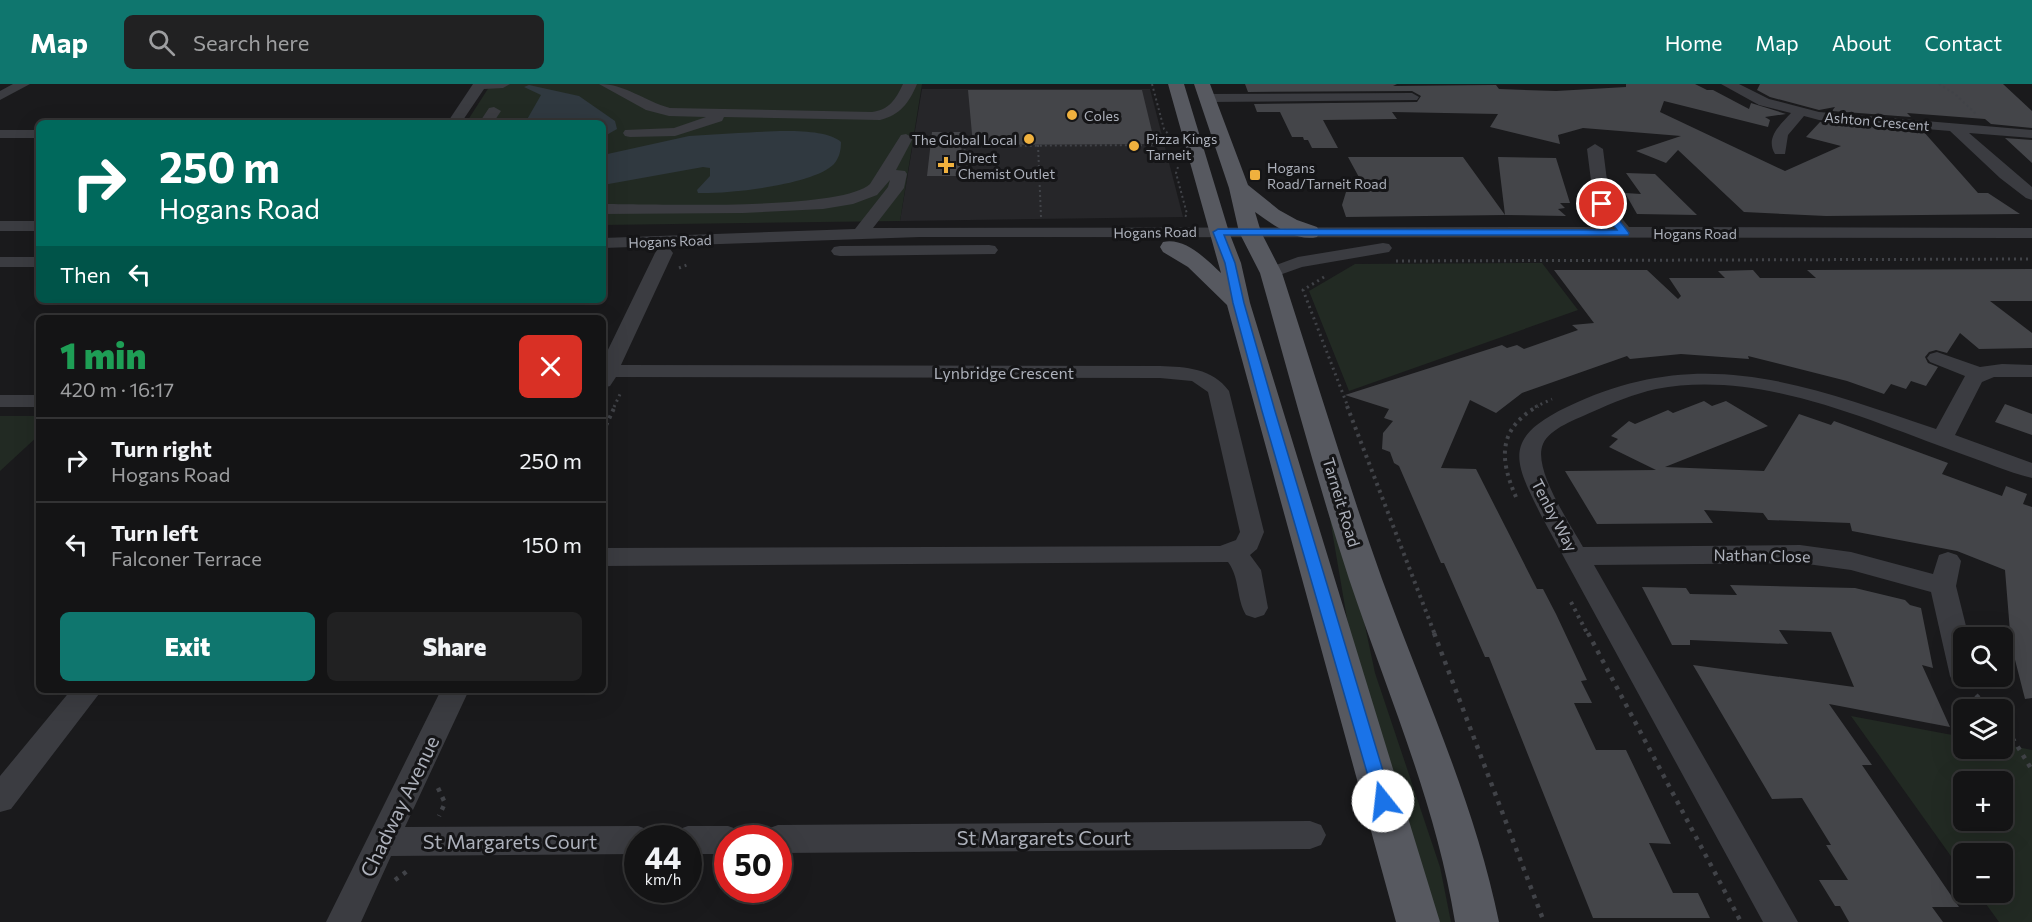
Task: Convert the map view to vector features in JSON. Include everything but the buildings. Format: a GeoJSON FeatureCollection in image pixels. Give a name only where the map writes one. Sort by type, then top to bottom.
{"type":"FeatureCollection","features":[{"type":"Feature","properties":{"kind":"main road","name":"Tarneit Road"},"geometry":{"type":"LineString","coordinates":[[1176,84],[1199,159],[1244,246],[1365,577],[1450,815],[1471,889],[1477,922]]}},
{"type":"Feature","properties":{"kind":"main road","name":"Tarneit Road"},"geometry":{"type":"LineString","coordinates":[[1204,91],[1239,188],[1244,246],[1230,263],[1238,303],[1418,922]]}},
{"type":"Feature","properties":{"kind":"main road"},"geometry":{"type":"LineString","coordinates":[[1239,188],[1274,217],[1289,226],[1309,232]]}},
{"type":"Feature","properties":{"kind":"main road"},"geometry":{"type":"LineString","coordinates":[[1171,247],[1196,262],[1238,303]]}},
{"type":"Feature","properties":{"kind":"street"},"geometry":{"type":"LineString","coordinates":[[0,96],[23,84]]}},
{"type":"Feature","properties":{"kind":"street"},"geometry":{"type":"LineString","coordinates":[[456,120],[480,84],[503,84]]}},
{"type":"Feature","properties":{"kind":"street"},"geometry":{"type":"LineString","coordinates":[[606,84],[660,110],[872,116],[887,114],[903,101],[910,84]]}},
{"type":"Feature","properties":{"kind":"street","name":"Ashton Crescent"},"geometry":{"type":"LineString","coordinates":[[1728,84],[1764,102],[1800,112],[2032,134]]}},
{"type":"Feature","properties":{"kind":"street"},"geometry":{"type":"LineString","coordinates":[[1204,91],[1412,97]]}},
{"type":"Feature","properties":{"kind":"street"},"geometry":{"type":"LineString","coordinates":[[1780,151],[1777,146],[1778,139],[1800,112]]}},
{"type":"Feature","properties":{"kind":"street"},"geometry":{"type":"LineString","coordinates":[[630,133],[675,132],[736,113]]}},
{"type":"Feature","properties":{"kind":"street"},"geometry":{"type":"LineString","coordinates":[[860,234],[896,188],[906,138],[903,127],[887,114]]}},
{"type":"Feature","properties":{"kind":"street"},"geometry":{"type":"LineString","coordinates":[[1954,127],[2006,175],[2032,195]]}},
{"type":"Feature","properties":{"kind":"street"},"geometry":{"type":"LineString","coordinates":[[0,134],[36,134]]}},
{"type":"Feature","properties":{"kind":"street"},"geometry":{"type":"LineString","coordinates":[[606,209],[720,208],[847,201],[872,191],[906,138]]}},
{"type":"Feature","properties":{"kind":"street"},"geometry":{"type":"LineString","coordinates":[[1595,149],[1602,204],[1624,233]]}},
{"type":"Feature","properties":{"kind":"street"},"geometry":{"type":"LineString","coordinates":[[0,226],[36,226]]}},
{"type":"Feature","properties":{"kind":"street"},"geometry":{"type":"LineString","coordinates":[[920,232],[921,239],[934,244],[1018,243],[1070,249]]}},
{"type":"Feature","properties":{"kind":"street","name":"Hogans Road"},"geometry":{"type":"LineString","coordinates":[[606,243],[920,232],[1244,246],[1309,232],[2032,233]]}},
{"type":"Feature","properties":{"kind":"street"},"geometry":{"type":"LineString","coordinates":[[606,377],[664,253],[707,239]]}},
{"type":"Feature","properties":{"kind":"street"},"geometry":{"type":"LineString","coordinates":[[1244,246],[1298,262],[1383,248]]}},
{"type":"Feature","properties":{"kind":"street","name":"Hogans Road"},"geometry":{"type":"LineString","coordinates":[[606,254],[1244,246],[2032,249]]}},
{"type":"Feature","properties":{"kind":"street"},"geometry":{"type":"LineString","coordinates":[[0,262],[36,262]]}},
{"type":"Feature","properties":{"kind":"street"},"geometry":{"type":"LineString","coordinates":[[1937,358],[1979,374]]}},
{"type":"Feature","properties":{"kind":"street"},"geometry":{"type":"LineString","coordinates":[[1942,438],[1974,378],[1979,374],[2002,370],[2032,371]]}},
{"type":"Feature","properties":{"kind":"street","name":"Lynbridge Crescent"},"geometry":{"type":"LineString","coordinates":[[606,377],[1160,372],[1199,376],[1218,390],[1252,532],[1245,548],[1234,553]]}},
{"type":"Feature","properties":{"kind":"street","name":"Tenby Way"},"geometry":{"type":"LineString","coordinates":[[1781,922],[1533,476],[1529,457],[1534,437],[1559,418],[1625,391],[1670,381],[1738,382],[1784,387],[1824,397],[2032,471]]}},
{"type":"Feature","properties":{"kind":"street"},"geometry":{"type":"LineString","coordinates":[[0,401],[36,401]]}},
{"type":"Feature","properties":{"kind":"street"},"geometry":{"type":"LineString","coordinates":[[606,557],[1220,555],[1234,553],[1248,570],[1256,608]]}},
{"type":"Feature","properties":{"kind":"street","name":"Nathan Close"},"geometry":{"type":"LineString","coordinates":[[1577,556],[1800,554],[1946,573],[1955,627]]}},
{"type":"Feature","properties":{"kind":"street"},"geometry":{"type":"LineString","coordinates":[[0,799],[86,693]]}},
{"type":"Feature","properties":{"kind":"street","name":"Chadway Avenue"},"geometry":{"type":"LineString","coordinates":[[343,922],[454,693]]}},
{"type":"Feature","properties":{"kind":"street","name":"St Margarets Court"},"geometry":{"type":"LineString","coordinates":[[792,839],[1310,835]]}},
{"type":"Feature","properties":{"kind":"street","name":"St Margarets Court"},"geometry":{"type":"LineString","coordinates":[[382,842],[624,840]]}},
{"type":"Feature","properties":{"kind":"path"},"geometry":{"type":"LineString","coordinates":[[1939,84],[1955,94],[1994,131]]}},
{"type":"Feature","properties":{"kind":"path"},"geometry":{"type":"LineString","coordinates":[[1038,145],[1041,221]]}},
{"type":"Feature","properties":{"kind":"path"},"geometry":{"type":"LineString","coordinates":[[962,176],[965,146],[1173,145]]}},
{"type":"Feature","properties":{"kind":"path"},"geometry":{"type":"LineString","coordinates":[[1178,163],[1176,173],[1187,214],[1184,218]]}},
{"type":"Feature","properties":{"kind":"path"},"geometry":{"type":"LineString","coordinates":[[2013,739],[2032,770]]}},
{"type":"Feature","properties":{"kind":"path"},"geometry":{"type":"LineString","coordinates":[[390,889],[395,878],[417,865],[428,842],[445,803],[437,790],[442,780]]}},
{"type":"Feature","properties":{"kind":"shaded area"},"geometry":{"type":"Polygon","coordinates":[[[491,84],[922,84],[900,221],[606,225],[606,120],[468,120],[491,84]]]}},
{"type":"Feature","properties":{"kind":"shaded area"},"geometry":{"type":"Polygon","coordinates":[[[529,85],[579,96],[615,121],[617,129],[606,135],[606,120],[527,120],[541,95],[524,87],[529,85]]]}},
{"type":"Feature","properties":{"kind":"shaded area"},"geometry":{"type":"Polygon","coordinates":[[[922,89],[1150,89],[1183,217],[900,221],[922,89]]]}},
{"type":"Feature","properties":{"kind":"shaded area"},"geometry":{"type":"Polygon","coordinates":[[[777,131],[807,132],[832,137],[841,142],[841,148],[836,162],[824,171],[808,178],[769,187],[698,193],[697,190],[710,176],[710,168],[703,167],[606,184],[606,154],[689,136],[777,131]]]}},
{"type":"Feature","properties":{"kind":"shaded area"},"geometry":{"type":"Polygon","coordinates":[[[1542,263],[1578,310],[1349,391],[1309,291],[1355,264],[1542,263]]]}},
{"type":"Feature","properties":{"kind":"shaded area"},"geometry":{"type":"Polygon","coordinates":[[[0,416],[36,416],[36,438],[0,471],[0,416]]]}},
{"type":"Feature","properties":{"kind":"shaded area"},"geometry":{"type":"Polygon","coordinates":[[[1328,507],[1348,546],[1375,673],[1440,867],[1451,922],[1437,922],[1352,648],[1328,507]]]}},
{"type":"Feature","properties":{"kind":"shaded area"},"geometry":{"type":"Polygon","coordinates":[[[1851,716],[1953,735],[1953,759],[2013,759],[2013,746],[2032,750],[2032,922],[1999,922],[1985,903],[2013,903],[2013,843],[1953,843],[1953,859],[1851,716]]]}},
{"type":"Feature","properties":{"kind":"place","name":"Coles"},"geometry":{"type":"Point","coordinates":[1072,115]}},
{"type":"Feature","properties":{"kind":"place","name":"The Global Local"},"geometry":{"type":"Point","coordinates":[1029,139]}},
{"type":"Feature","properties":{"kind":"place","name":"Pizza Kings Tarneit"},"geometry":{"type":"Point","coordinates":[1134,146]}},
{"type":"Feature","properties":{"kind":"place","name":"Direct Chemist Outlet"},"geometry":{"type":"Point","coordinates":[946,165]}},
{"type":"Feature","properties":{"kind":"place","name":"Hogans Road/Tarneit Road"},"geometry":{"type":"Point","coordinates":[1255,175]}},
{"type":"Feature","properties":{"kind":"route"},"geometry":{"type":"LineString","coordinates":[[1383,801],[1238,303],[1230,263],[1218,232],[1624,233],[1602,204]]}}]}
